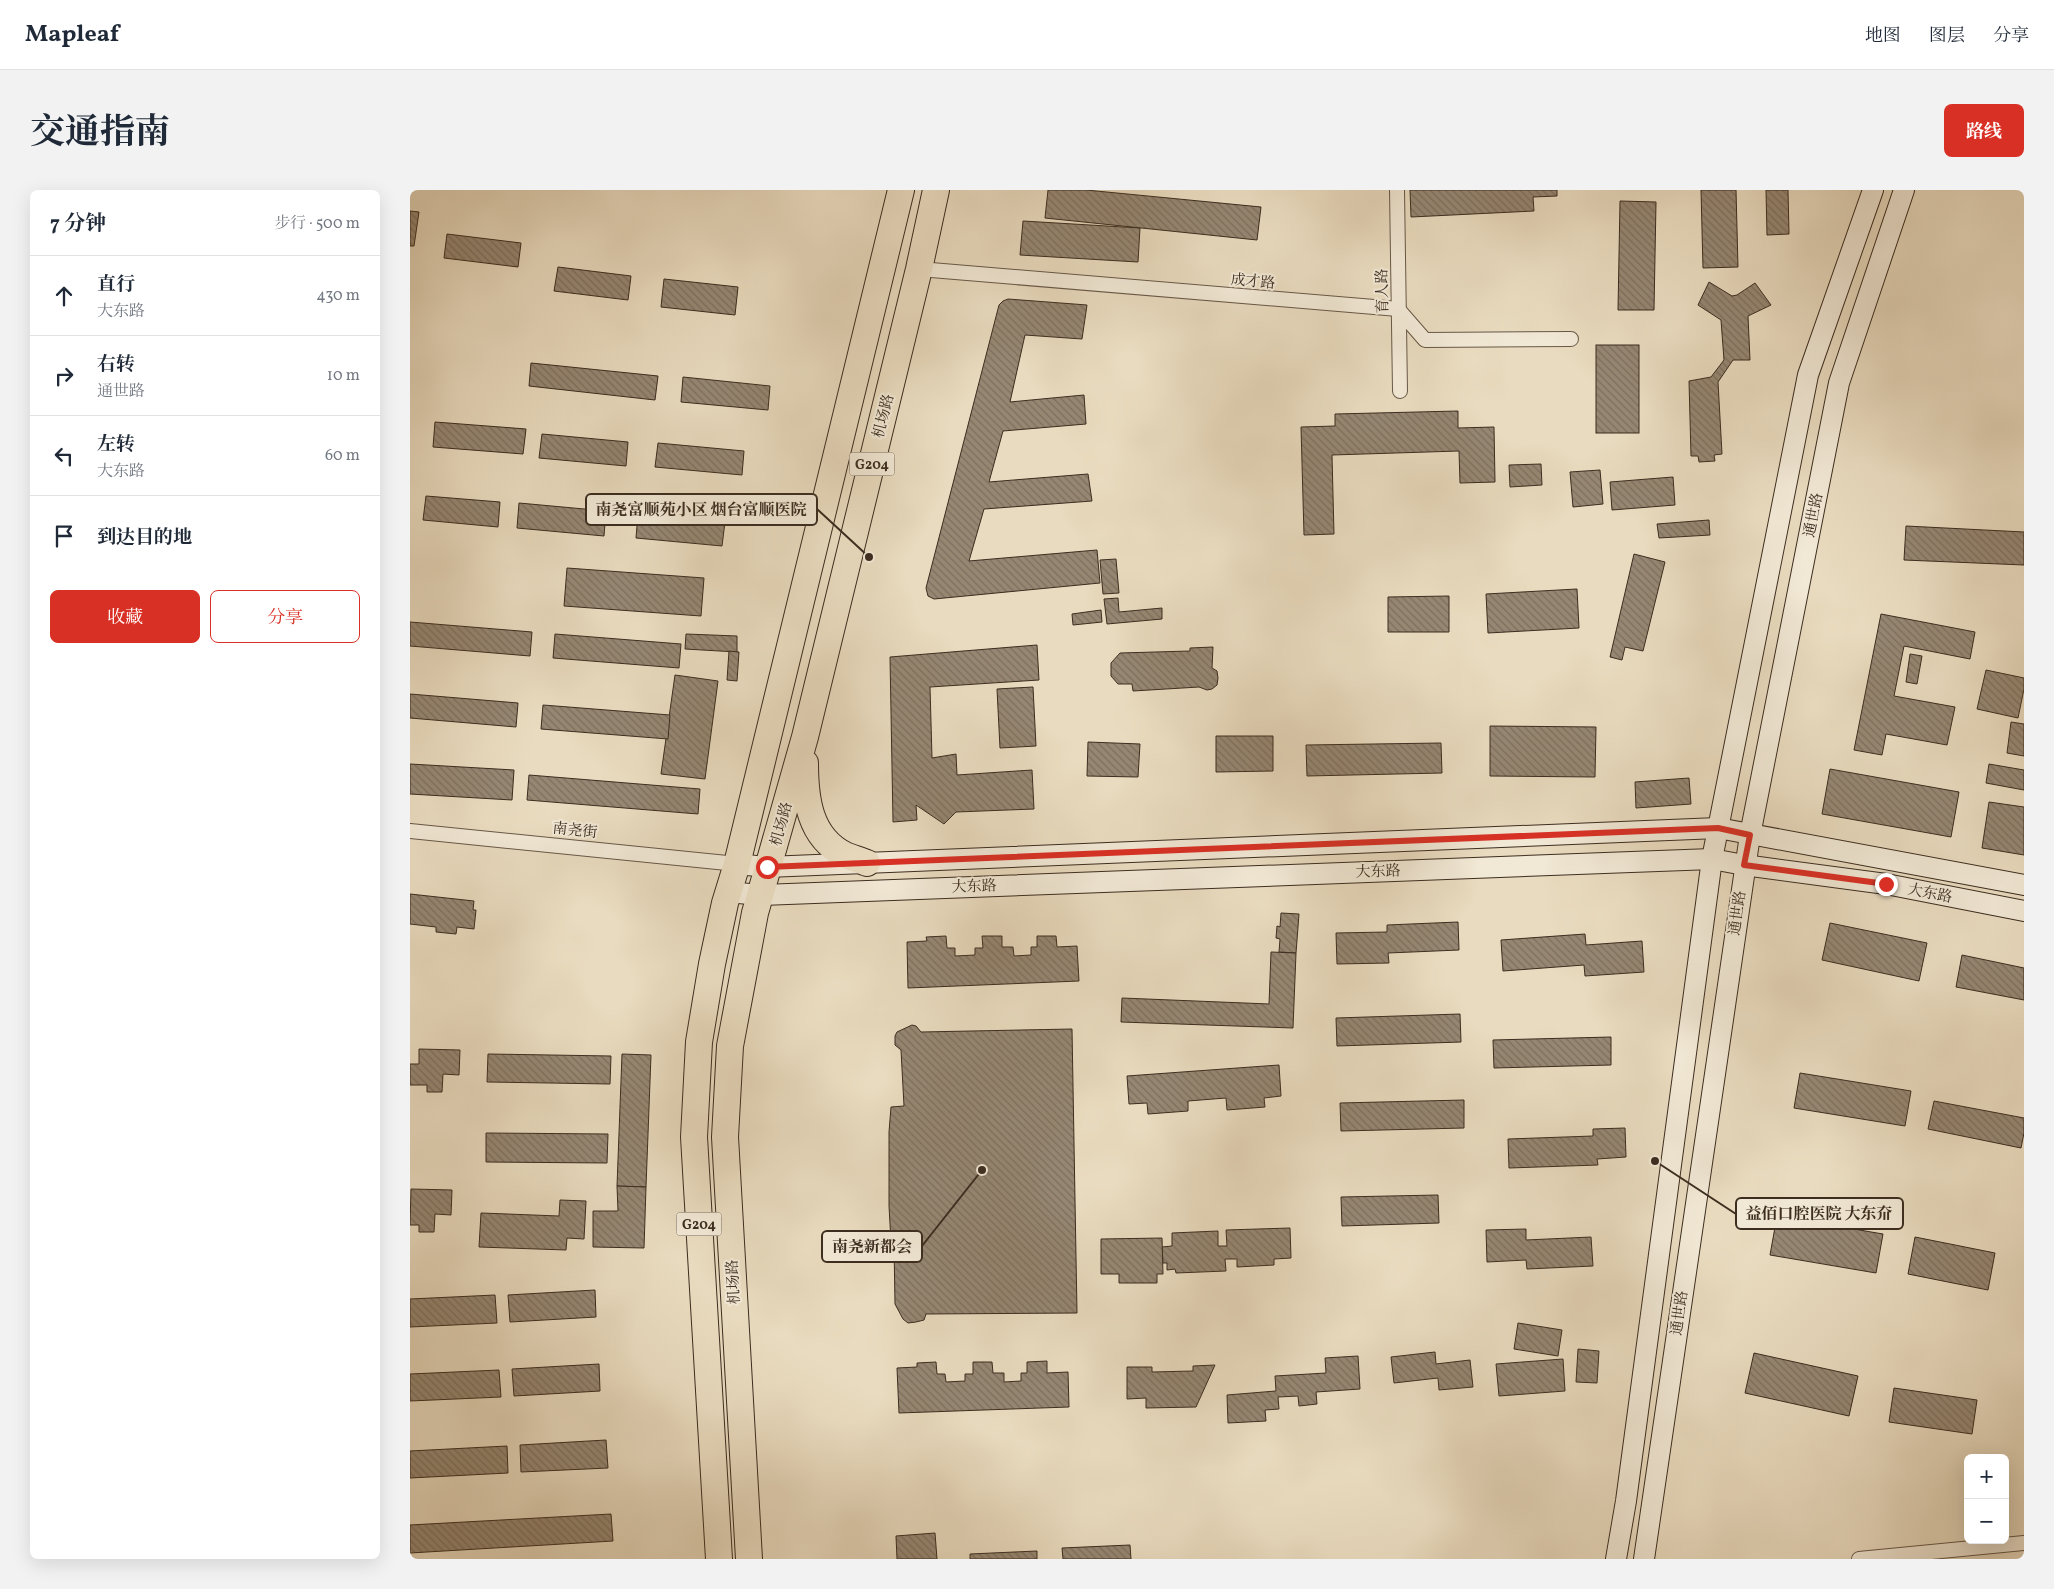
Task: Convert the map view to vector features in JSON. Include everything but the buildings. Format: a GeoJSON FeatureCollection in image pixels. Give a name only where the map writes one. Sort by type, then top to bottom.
{"type":"FeatureCollection","features":[{"type":"Feature","properties":{"kind":"highway","name":"机场路"},"geometry":{"type":"LineString","coordinates":[[718,1559],[694,1136],[699,1042],[712,964],[900,190]]}},
{"type":"Feature","properties":{"kind":"highway","name":"机场路"},"geometry":{"type":"LineString","coordinates":[[749,1559],[724,1137],[730,1046],[760,895],[805,737],[919,270],[936,190]]}},
{"type":"Feature","properties":{"kind":"highway"},"geometry":{"type":"LineString","coordinates":[[805,737],[807,804],[813,823],[826,840],[844,854],[867,863]]}},
{"type":"Feature","properties":{"kind":"main road","name":"通世路"},"geometry":{"type":"LineString","coordinates":[[1616,1559],[1628,1491],[1712,858],[1808,375],[1873,190]]}},
{"type":"Feature","properties":{"kind":"main road","name":"通世路"},"geometry":{"type":"LineString","coordinates":[[1644,1559],[1744,865],[1838,383],[1904,190]]}},
{"type":"Feature","properties":{"kind":"main road","name":"大东路"},"geometry":{"type":"LineString","coordinates":[[737,864],[767,867],[1718,828],[2024,885]]}},
{"type":"Feature","properties":{"kind":"main road","name":"大东路"},"geometry":{"type":"LineString","coordinates":[[729,892],[760,895],[1712,858],[1744,865],[1886,884],[2024,911]]}},
{"type":"Feature","properties":{"kind":"street","name":"育人路"},"geometry":{"type":"LineString","coordinates":[[1397,190],[1400,391]]}},
{"type":"Feature","properties":{"kind":"street","name":"成才路"},"geometry":{"type":"LineString","coordinates":[[919,270],[1398,309]]}},
{"type":"Feature","properties":{"kind":"street"},"geometry":{"type":"LineString","coordinates":[[1398,309],[1425,340],[1571,339]]}},
{"type":"Feature","properties":{"kind":"street","name":"南尧街"},"geometry":{"type":"LineString","coordinates":[[410,831],[737,864]]}},
{"type":"Feature","properties":{"kind":"street"},"geometry":{"type":"LineString","coordinates":[[1860,1559],[1936,1555],[2024,1543]]}},
{"type":"Feature","properties":{"kind":"place","name":"南尧富顺苑小区 烟台富顺医院"},"geometry":{"type":"Point","coordinates":[869,557]}},
{"type":"Feature","properties":{"kind":"place","name":"益佰口腔医院 大东夼"},"geometry":{"type":"Point","coordinates":[1655,1161]}},
{"type":"Feature","properties":{"kind":"place","name":"南尧新都会"},"geometry":{"type":"Point","coordinates":[982,1170]}},
{"type":"Feature","properties":{"kind":"route"},"geometry":{"type":"LineString","coordinates":[[767,867],[1718,828],[1750,835],[1744,865],[1886,884]]}}]}
